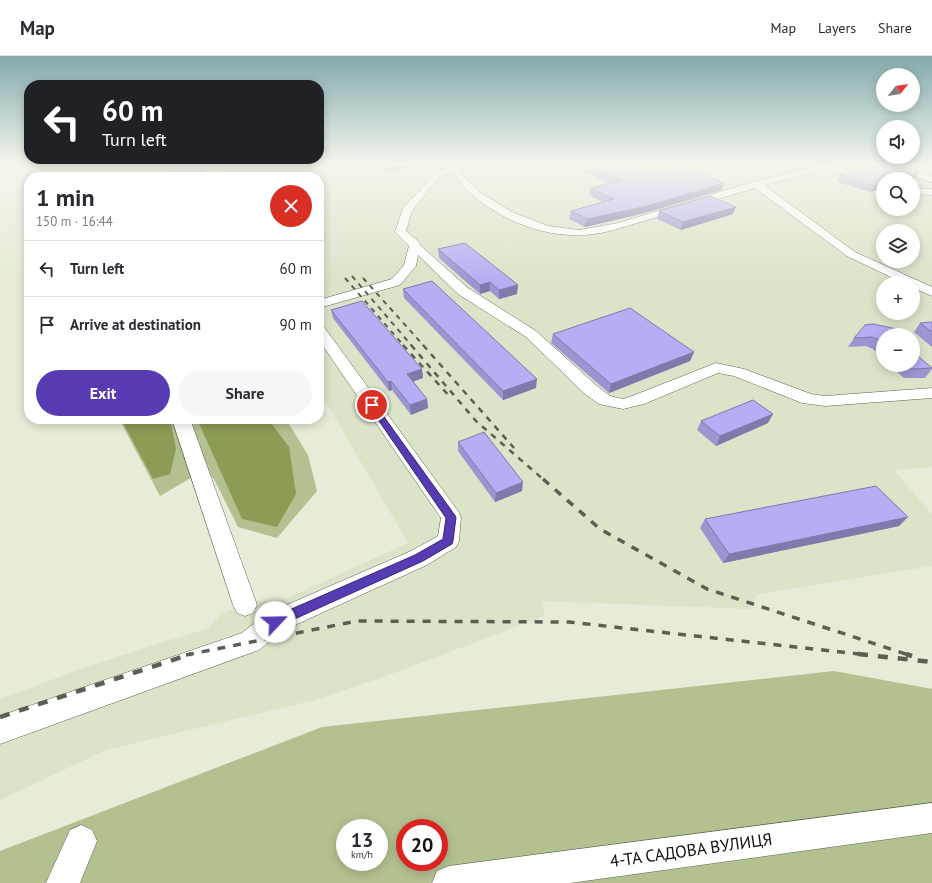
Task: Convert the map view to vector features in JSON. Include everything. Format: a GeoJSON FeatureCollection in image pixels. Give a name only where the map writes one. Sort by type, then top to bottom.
{"type":"FeatureCollection","features":[{"type":"Feature","properties":{"kind":"street"},"geometry":{"type":"LineString","coordinates":[[413,204],[407,210],[400,232],[415,244],[437,268],[463,291],[531,334],[591,390],[605,400],[623,404],[638,400],[705,370],[716,368],[738,372],[808,399],[825,401],[932,393]]}},
{"type":"Feature","properties":{"kind":"street"},"geometry":{"type":"LineString","coordinates":[[493,204],[513,216],[543,228],[567,233],[582,234],[616,226],[691,204]]}},
{"type":"Feature","properties":{"kind":"street"},"geometry":{"type":"LineString","coordinates":[[783,204],[851,254],[932,292]]}},
{"type":"Feature","properties":{"kind":"street"},"geometry":{"type":"LineString","coordinates":[[324,303],[396,282],[410,266],[415,244]]}},
{"type":"Feature","properties":{"kind":"street"},"geometry":{"type":"LineString","coordinates":[[0,730],[250,642],[275,622],[419,558],[448,541],[451,517],[324,337]]}},
{"type":"Feature","properties":{"kind":"street"},"geometry":{"type":"LineString","coordinates":[[183,424],[245,605]]}},
{"type":"Feature","properties":{"kind":"street","name":"4-ТА САДОВА ВУЛИЦЯ"},"geometry":{"type":"LineString","coordinates":[[449,883],[932,818]]}},
{"type":"Feature","properties":{"kind":"street"},"geometry":{"type":"LineString","coordinates":[[63,883],[81,841]]}},
{"type":"Feature","properties":{"kind":"shaded area"},"geometry":{"type":"Polygon","coordinates":[[[324,204],[876,204],[876,216],[920,216],[920,204],[932,204],[932,467],[894,470],[932,515],[932,566],[758,594],[749,609],[543,601],[544,616],[400,671],[315,700],[106,750],[0,800],[0,699],[89,666],[208,628],[223,613],[257,600],[277,603],[408,543],[324,399],[324,204]]]}},
{"type":"Feature","properties":{"kind":"shaded area"},"geometry":{"type":"Polygon","coordinates":[[[122,424],[289,424],[308,455],[317,491],[277,538],[238,527],[215,481],[206,469],[160,496],[122,424]]]}},
{"type":"Feature","properties":{"kind":"shaded area"},"geometry":{"type":"Polygon","coordinates":[[[124,424],[171,424],[176,449],[170,474],[153,479],[124,424]]]}},
{"type":"Feature","properties":{"kind":"shaded area"},"geometry":{"type":"Polygon","coordinates":[[[199,424],[272,424],[289,447],[296,494],[277,527],[242,519],[199,424]]]}},
{"type":"Feature","properties":{"kind":"shaded area"},"geometry":{"type":"Polygon","coordinates":[[[834,671],[932,689],[932,883],[0,883],[0,851],[322,727],[834,671]]]}},
{"type":"Feature","properties":{"kind":"building"},"geometry":{"type":"Polygon","coordinates":[[[598,204],[655,204],[587,219],[571,211],[598,204]]]}},
{"type":"Feature","properties":{"kind":"building"},"geometry":{"type":"Polygon","coordinates":[[[684,204],[728,204],[736,207],[683,222],[659,211],[684,204]]]}},
{"type":"Feature","properties":{"kind":"building"},"geometry":{"type":"Polygon","coordinates":[[[465,243],[518,285],[499,290],[490,282],[480,285],[438,249],[465,243]]]}},
{"type":"Feature","properties":{"kind":"building"},"geometry":{"type":"Polygon","coordinates":[[[432,281],[537,379],[503,391],[403,289],[432,281]]]}},
{"type":"Feature","properties":{"kind":"building"},"geometry":{"type":"Polygon","coordinates":[[[362,301],[422,369],[407,374],[427,399],[410,405],[391,381],[388,382],[331,310],[362,301]]]}},
{"type":"Feature","properties":{"kind":"building"},"geometry":{"type":"Polygon","coordinates":[[[630,308],[694,352],[611,384],[553,334],[630,308]]]}},
{"type":"Feature","properties":{"kind":"building"},"geometry":{"type":"Polygon","coordinates":[[[932,322],[932,332],[920,323],[932,322]]]}},
{"type":"Feature","properties":{"kind":"building"},"geometry":{"type":"Polygon","coordinates":[[[873,324],[892,328],[876,328],[876,338],[872,337],[854,338],[865,325],[873,324]]]}},
{"type":"Feature","properties":{"kind":"building"},"geometry":{"type":"Polygon","coordinates":[[[920,358],[932,368],[920,369],[920,358]]]}},
{"type":"Feature","properties":{"kind":"building"},"geometry":{"type":"Polygon","coordinates":[[[753,400],[773,414],[720,436],[701,421],[753,400]]]}},
{"type":"Feature","properties":{"kind":"building"},"geometry":{"type":"Polygon","coordinates":[[[484,432],[523,482],[496,493],[458,442],[484,432]]]}},
{"type":"Feature","properties":{"kind":"building"},"geometry":{"type":"Polygon","coordinates":[[[876,486],[908,517],[729,554],[705,519],[876,486]]]}},
{"type":"Feature","properties":{"kind":"railway"},"geometry":{"type":"LineString","coordinates":[[352,276],[412,346]]}},
{"type":"Feature","properties":{"kind":"railway"},"geometry":{"type":"LineString","coordinates":[[345,278],[404,346]]}},
{"type":"Feature","properties":{"kind":"railway"},"geometry":{"type":"LineString","coordinates":[[363,278],[424,346]]}},
{"type":"Feature","properties":{"kind":"railway"},"geometry":{"type":"LineString","coordinates":[[403,345],[451,398]]}},
{"type":"Feature","properties":{"kind":"railway"},"geometry":{"type":"LineString","coordinates":[[411,345],[476,421],[544,480]]}},
{"type":"Feature","properties":{"kind":"railway"},"geometry":{"type":"LineString","coordinates":[[423,345],[514,448]]}},
{"type":"Feature","properties":{"kind":"railway"},"geometry":{"type":"LineString","coordinates":[[543,479],[600,529],[707,589],[909,655]]}},
{"type":"Feature","properties":{"kind":"railway"},"geometry":{"type":"LineString","coordinates":[[191,654],[357,621],[569,622],[868,655]]}},
{"type":"Feature","properties":{"kind":"railway"},"geometry":{"type":"LineString","coordinates":[[0,717],[191,654]]}},
{"type":"Feature","properties":{"kind":"railway"},"geometry":{"type":"LineString","coordinates":[[186,655],[191,654]]}},
{"type":"Feature","properties":{"kind":"railway"},"geometry":{"type":"LineString","coordinates":[[858,654],[932,662]]}},
{"type":"Feature","properties":{"kind":"route"},"geometry":{"type":"LineString","coordinates":[[275,622],[419,558],[448,541],[451,517],[372,405]]}}]}
